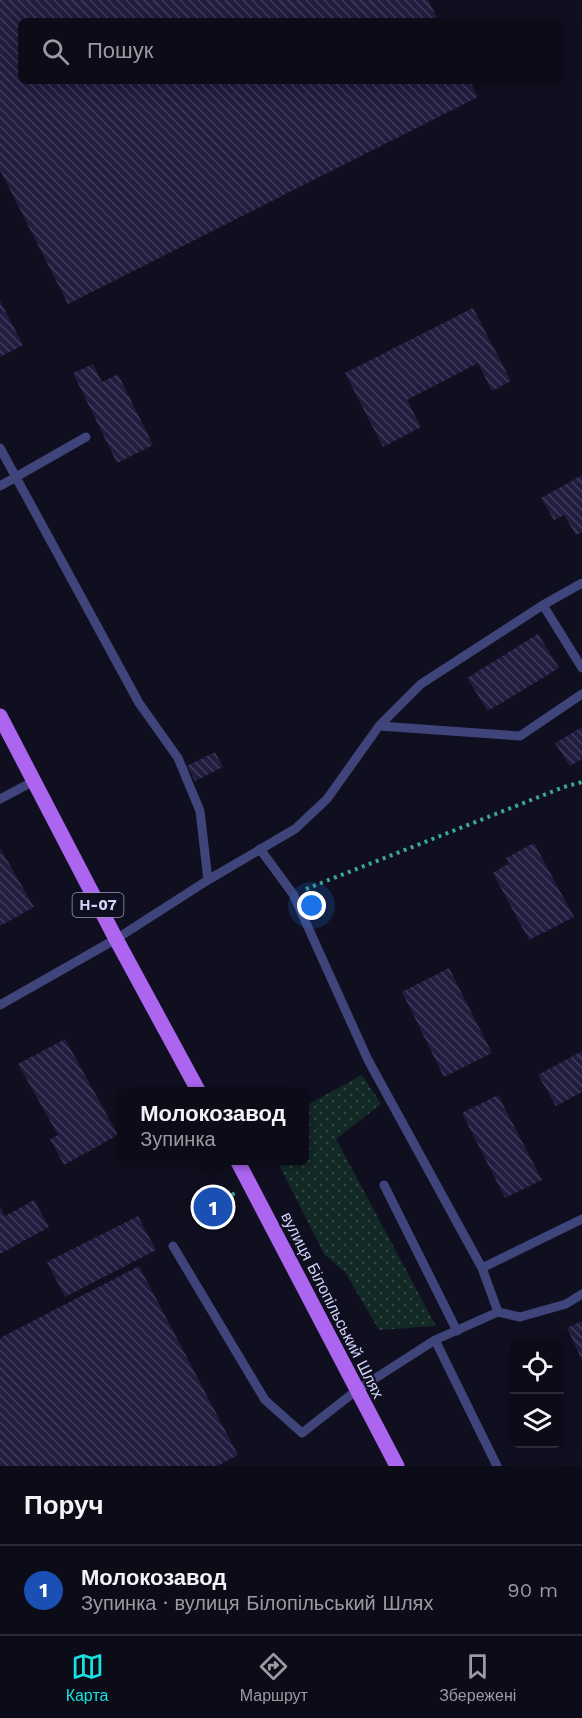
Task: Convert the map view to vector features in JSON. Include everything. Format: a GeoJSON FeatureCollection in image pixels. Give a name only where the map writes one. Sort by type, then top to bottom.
{"type":"FeatureCollection","features":[{"type":"Feature","properties":{"kind":"main road","name":"Н-07"},"geometry":{"type":"LineString","coordinates":[[0,716],[196,1087]]}},
{"type":"Feature","properties":{"kind":"main road","name":"вулиця Білопільський Шлях"},"geometry":{"type":"LineString","coordinates":[[239,1165],[397,1466]]}},
{"type":"Feature","properties":{"kind":"lane"},"geometry":{"type":"LineString","coordinates":[[0,486],[86,437]]}},
{"type":"Feature","properties":{"kind":"lane"},"geometry":{"type":"LineString","coordinates":[[0,448],[139,703],[178,758],[201,811],[208,880]]}},
{"type":"Feature","properties":{"kind":"lane"},"geometry":{"type":"LineString","coordinates":[[0,1005],[116,939],[208,880],[295,829],[327,800],[379,726],[421,684],[543,605],[582,584]]}},
{"type":"Feature","properties":{"kind":"lane"},"geometry":{"type":"LineString","coordinates":[[543,605],[582,668]]}},
{"type":"Feature","properties":{"kind":"lane"},"geometry":{"type":"LineString","coordinates":[[379,726],[520,736],[582,694]]}},
{"type":"Feature","properties":{"kind":"lane"},"geometry":{"type":"LineString","coordinates":[[0,800],[34,782]]}},
{"type":"Feature","properties":{"kind":"lane"},"geometry":{"type":"LineString","coordinates":[[260,849],[293,894],[369,1060],[482,1268],[498,1312]]}},
{"type":"Feature","properties":{"kind":"lane"},"geometry":{"type":"LineString","coordinates":[[384,1185],[457,1331]]}},
{"type":"Feature","properties":{"kind":"lane"},"geometry":{"type":"LineString","coordinates":[[482,1268],[582,1219]]}},
{"type":"Feature","properties":{"kind":"lane"},"geometry":{"type":"LineString","coordinates":[[173,1246],[265,1400],[302,1433],[357,1390],[435,1340],[498,1312],[520,1317],[566,1304],[582,1294]]}},
{"type":"Feature","properties":{"kind":"lane"},"geometry":{"type":"LineString","coordinates":[[435,1340],[497,1466]]}},
{"type":"Feature","properties":{"kind":"path"},"geometry":{"type":"LineString","coordinates":[[293,894],[564,787],[582,782]]}},
{"type":"Feature","properties":{"kind":"green space"},"geometry":{"type":"Polygon","coordinates":[[[362,1075],[381,1104],[336,1139],[436,1326],[379,1330],[345,1272],[324,1254],[279,1165],[309,1165],[309,1104],[362,1075]]]}},
{"type":"Feature","properties":{"kind":"building"},"geometry":{"type":"Polygon","coordinates":[[[0,0],[428,0],[437,18],[18,18],[18,84],[472,84],[478,97],[68,304],[0,170],[0,0]]]}},
{"type":"Feature","properties":{"kind":"building"},"geometry":{"type":"Polygon","coordinates":[[[0,301],[23,345],[0,357],[0,301]]]}},
{"type":"Feature","properties":{"kind":"building"},"geometry":{"type":"Polygon","coordinates":[[[473,308],[511,381],[492,391],[478,363],[407,400],[421,427],[383,447],[345,373],[473,308]]]}},
{"type":"Feature","properties":{"kind":"building"},"geometry":{"type":"Polygon","coordinates":[[[93,364],[102,382],[118,374],[153,445],[117,463],[73,373],[93,364]]]}},
{"type":"Feature","properties":{"kind":"building"},"geometry":{"type":"Polygon","coordinates":[[[582,475],[582,532],[576,535],[564,515],[554,520],[541,498],[582,475]]]}},
{"type":"Feature","properties":{"kind":"building"},"geometry":{"type":"Polygon","coordinates":[[[538,634],[559,668],[488,711],[467,678],[538,634]]]}},
{"type":"Feature","properties":{"kind":"building"},"geometry":{"type":"Polygon","coordinates":[[[582,727],[582,759],[570,766],[555,743],[582,727]]]}},
{"type":"Feature","properties":{"kind":"building"},"geometry":{"type":"Polygon","coordinates":[[[215,752],[223,767],[195,781],[187,766],[215,752]]]}},
{"type":"Feature","properties":{"kind":"building"},"geometry":{"type":"Polygon","coordinates":[[[534,843],[574,917],[529,940],[493,873],[509,863],[506,858],[534,843]]]}},
{"type":"Feature","properties":{"kind":"building"},"geometry":{"type":"Polygon","coordinates":[[[0,848],[34,907],[0,926],[0,848]]]}},
{"type":"Feature","properties":{"kind":"building"},"geometry":{"type":"Polygon","coordinates":[[[449,968],[492,1053],[444,1077],[402,992],[449,968]]]}},
{"type":"Feature","properties":{"kind":"building"},"geometry":{"type":"Polygon","coordinates":[[[65,1039],[117,1136],[64,1165],[50,1139],[58,1135],[18,1064],[65,1039]]]}},
{"type":"Feature","properties":{"kind":"building"},"geometry":{"type":"Polygon","coordinates":[[[582,1051],[582,1092],[556,1106],[538,1075],[582,1051]]]}},
{"type":"Feature","properties":{"kind":"building"},"geometry":{"type":"Polygon","coordinates":[[[498,1095],[542,1180],[505,1198],[462,1113],[498,1095]]]}},
{"type":"Feature","properties":{"kind":"building"},"geometry":{"type":"Polygon","coordinates":[[[34,1200],[49,1227],[0,1254],[0,1207],[5,1216],[34,1200]]]}},
{"type":"Feature","properties":{"kind":"building"},"geometry":{"type":"Polygon","coordinates":[[[138,1216],[156,1250],[65,1297],[47,1262],[138,1216]]]}},
{"type":"Feature","properties":{"kind":"building"},"geometry":{"type":"Polygon","coordinates":[[[139,1266],[238,1455],[217,1466],[0,1466],[0,1338],[139,1266]]]}},
{"type":"Feature","properties":{"kind":"building"},"geometry":{"type":"Polygon","coordinates":[[[582,1321],[582,1360],[567,1328],[582,1321]]]}},
{"type":"Feature","properties":{"kind":"place","name":"Молокозавод"},"geometry":{"type":"Point","coordinates":[213,1207]}}]}
